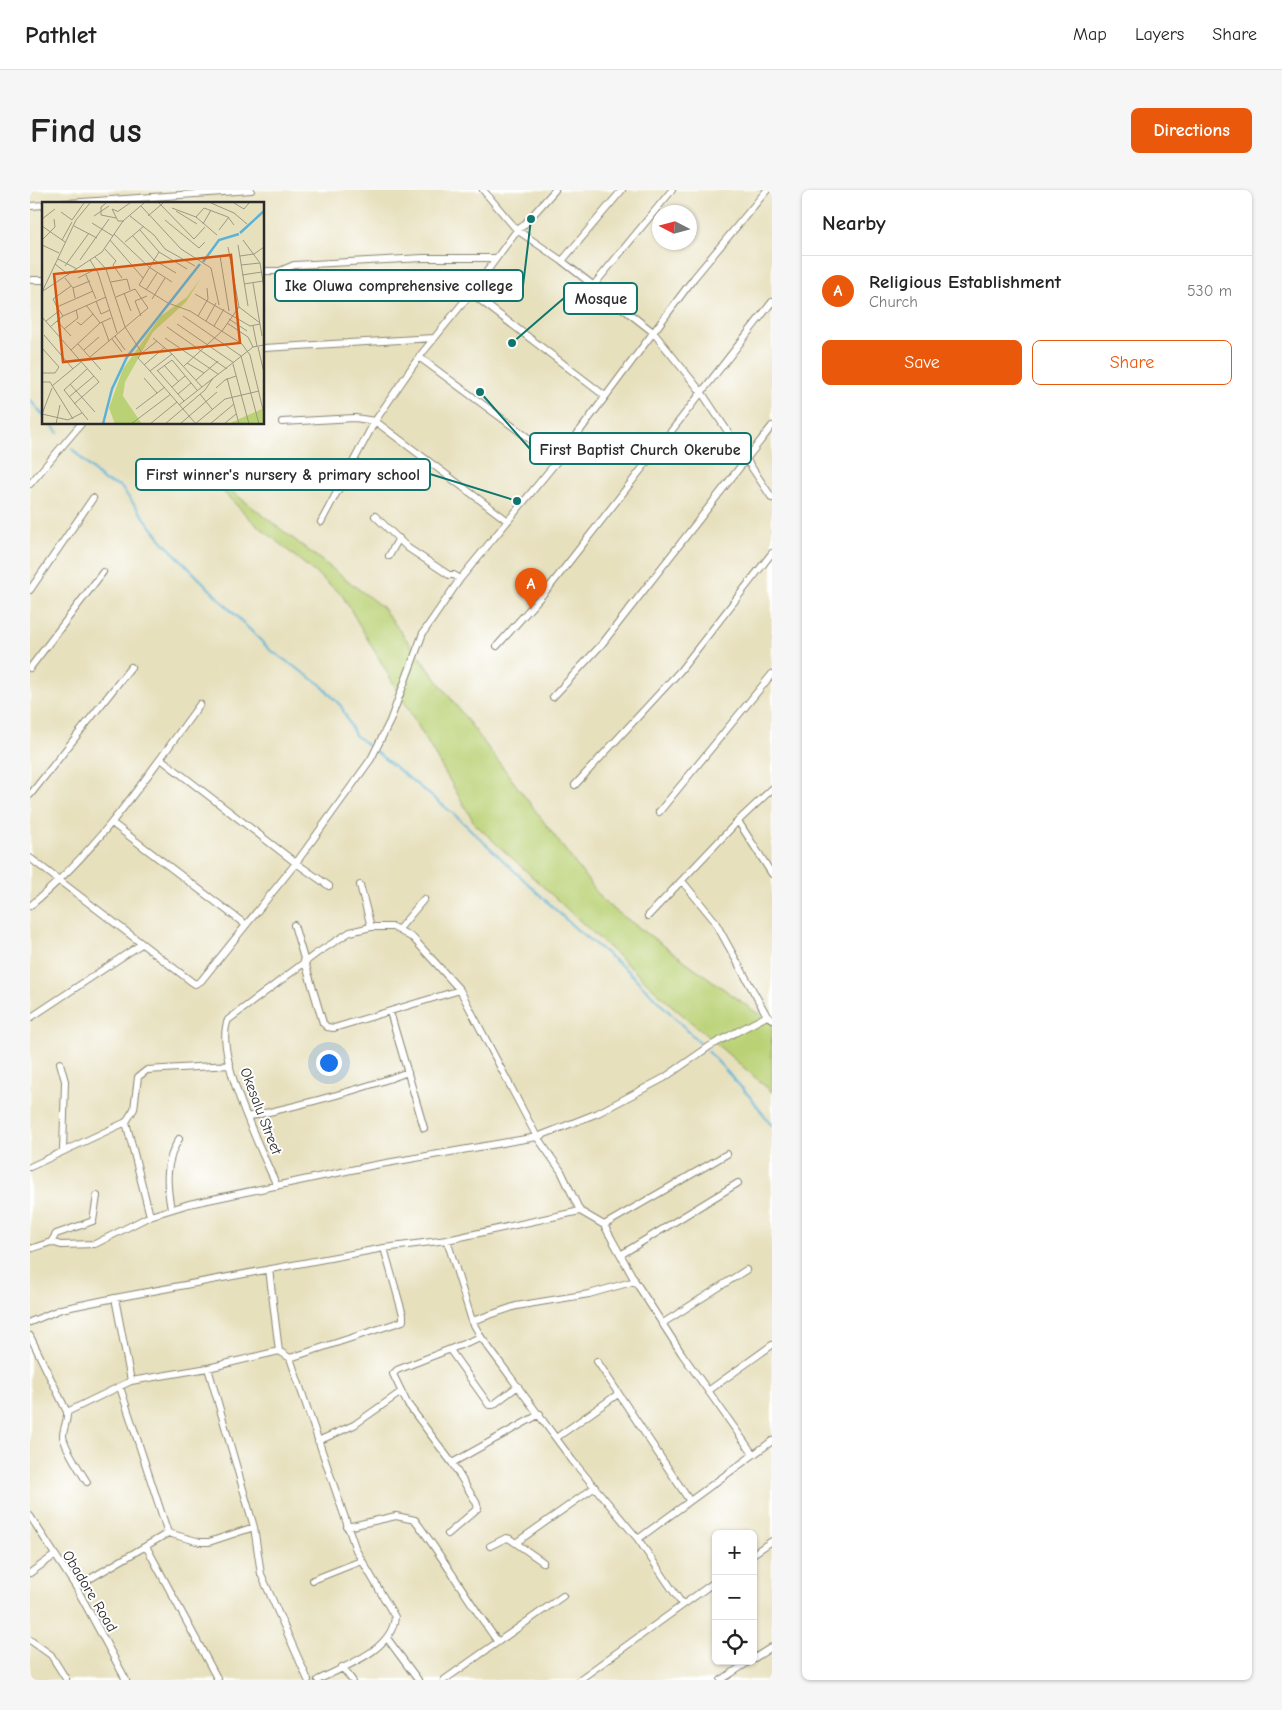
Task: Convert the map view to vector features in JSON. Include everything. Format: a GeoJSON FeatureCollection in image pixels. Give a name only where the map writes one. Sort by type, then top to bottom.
{"type":"FeatureCollection","features":[{"type":"Feature","properties":{"kind":"street"},"geometry":{"type":"LineString","coordinates":[[82,202],[251,190]]}},
{"type":"Feature","properties":{"kind":"street"},"geometry":{"type":"LineString","coordinates":[[483,190],[517,230],[562,261],[653,332],[702,393],[745,461],[772,498]]}},
{"type":"Feature","properties":{"kind":"street"},"geometry":{"type":"LineString","coordinates":[[321,522],[375,421],[419,357],[517,230],[523,226],[555,190]]}},
{"type":"Feature","properties":{"kind":"street"},"geometry":{"type":"LineString","coordinates":[[562,261],[622,190]]}},
{"type":"Feature","properties":{"kind":"street"},"geometry":{"type":"LineString","coordinates":[[593,286],[672,190]]}},
{"type":"Feature","properties":{"kind":"street"},"geometry":{"type":"LineString","coordinates":[[30,858],[140,945],[195,984],[200,981],[296,864],[371,759],[390,721],[423,633],[460,580],[558,460],[653,332],[767,190]]}},
{"type":"Feature","properties":{"kind":"street"},"geometry":{"type":"LineString","coordinates":[[265,271],[280,271],[294,265],[423,258],[495,258]]}},
{"type":"Feature","properties":{"kind":"street"},"geometry":{"type":"LineString","coordinates":[[32,280],[42,280]]}},
{"type":"Feature","properties":{"kind":"street"},"geometry":{"type":"LineString","coordinates":[[471,292],[605,396]]}},
{"type":"Feature","properties":{"kind":"street"},"geometry":{"type":"LineString","coordinates":[[497,646],[551,585],[772,302]]}},
{"type":"Feature","properties":{"kind":"street"},"geometry":{"type":"LineString","coordinates":[[265,348],[434,338]]}},
{"type":"Feature","properties":{"kind":"street"},"geometry":{"type":"LineString","coordinates":[[419,357],[558,460]]}},
{"type":"Feature","properties":{"kind":"street"},"geometry":{"type":"LineString","coordinates":[[282,422],[355,418],[375,421],[508,521]]}},
{"type":"Feature","properties":{"kind":"street"},"geometry":{"type":"LineString","coordinates":[[30,484],[80,425]]}},
{"type":"Feature","properties":{"kind":"street"},"geometry":{"type":"LineString","coordinates":[[553,697],[602,644],[772,426]]}},
{"type":"Feature","properties":{"kind":"street"},"geometry":{"type":"LineString","coordinates":[[30,590],[93,498]]}},
{"type":"Feature","properties":{"kind":"street"},"geometry":{"type":"LineString","coordinates":[[375,516],[408,548],[449,575],[454,575],[460,580]]}},
{"type":"Feature","properties":{"kind":"street"},"geometry":{"type":"LineString","coordinates":[[388,556],[399,538]]}},
{"type":"Feature","properties":{"kind":"street"},"geometry":{"type":"LineString","coordinates":[[574,785],[680,671],[772,553]]}},
{"type":"Feature","properties":{"kind":"street"},"geometry":{"type":"LineString","coordinates":[[30,668],[103,572]]}},
{"type":"Feature","properties":{"kind":"street"},"geometry":{"type":"LineString","coordinates":[[30,796],[131,667]]}},
{"type":"Feature","properties":{"kind":"street"},"geometry":{"type":"LineString","coordinates":[[659,812],[772,674]]}},
{"type":"Feature","properties":{"kind":"street"},"geometry":{"type":"LineString","coordinates":[[30,906],[58,882],[112,823],[162,759],[200,704]]}},
{"type":"Feature","properties":{"kind":"street"},"geometry":{"type":"LineString","coordinates":[[162,759],[296,864],[329,886]]}},
{"type":"Feature","properties":{"kind":"street"},"geometry":{"type":"LineString","coordinates":[[648,916],[738,821],[772,790]]}},
{"type":"Feature","properties":{"kind":"street"},"geometry":{"type":"LineString","coordinates":[[738,821],[772,874]]}},
{"type":"Feature","properties":{"kind":"street"},"geometry":{"type":"LineString","coordinates":[[112,823],[246,925]]}},
{"type":"Feature","properties":{"kind":"street"},"geometry":{"type":"LineString","coordinates":[[30,1249],[51,1242],[61,1245],[95,1244],[150,1216],[171,1209],[375,1164],[537,1137],[598,1113],[664,1078],[710,1046],[769,1018],[714,920],[682,881]]}},
{"type":"Feature","properties":{"kind":"street"},"geometry":{"type":"LineString","coordinates":[[360,885],[371,927],[399,929],[427,951],[460,990],[537,1137],[561,1171],[580,1211],[604,1224],[635,1280],[708,1391],[753,1454]]}},
{"type":"Feature","properties":{"kind":"street"},"geometry":{"type":"LineString","coordinates":[[399,929],[424,898]]}},
{"type":"Feature","properties":{"kind":"street"},"geometry":{"type":"LineString","coordinates":[[294,925],[304,963],[323,1023],[326,1027],[334,1028],[460,990]]}},
{"type":"Feature","properties":{"kind":"street","name":"Okesalu Street"},"geometry":{"type":"LineString","coordinates":[[277,1186],[247,1117],[230,1065],[224,1038],[228,1020],[304,963],[350,932],[371,927]]}},
{"type":"Feature","properties":{"kind":"street"},"geometry":{"type":"LineString","coordinates":[[30,1018],[140,945]]}},
{"type":"Feature","properties":{"kind":"street"},"geometry":{"type":"LineString","coordinates":[[390,1012],[424,1128]]}},
{"type":"Feature","properties":{"kind":"street"},"geometry":{"type":"LineString","coordinates":[[60,1063],[65,1081],[64,1151]]}},
{"type":"Feature","properties":{"kind":"street"},"geometry":{"type":"LineString","coordinates":[[30,1167],[126,1122],[134,1109],[136,1083],[142,1072],[147,1070],[230,1065]]}},
{"type":"Feature","properties":{"kind":"street"},"geometry":{"type":"LineString","coordinates":[[247,1117],[314,1103],[369,1087],[408,1072]]}},
{"type":"Feature","properties":{"kind":"street"},"geometry":{"type":"LineString","coordinates":[[126,1122],[150,1216]]}},
{"type":"Feature","properties":{"kind":"street"},"geometry":{"type":"LineString","coordinates":[[171,1209],[166,1181],[167,1170],[179,1139]]}},
{"type":"Feature","properties":{"kind":"street"},"geometry":{"type":"LineString","coordinates":[[604,1224],[727,1154]]}},
{"type":"Feature","properties":{"kind":"street"},"geometry":{"type":"LineString","coordinates":[[622,1254],[738,1183]]}},
{"type":"Feature","properties":{"kind":"street"},"geometry":{"type":"LineString","coordinates":[[51,1242],[56,1234],[93,1221],[97,1196]]}},
{"type":"Feature","properties":{"kind":"street"},"geometry":{"type":"LineString","coordinates":[[30,1322],[61,1309],[115,1298],[384,1248],[447,1240],[580,1211]]}},
{"type":"Feature","properties":{"kind":"street"},"geometry":{"type":"LineString","coordinates":[[447,1240],[472,1320],[481,1337],[556,1438],[638,1539],[682,1604]]}},
{"type":"Feature","properties":{"kind":"street"},"geometry":{"type":"LineString","coordinates":[[290,1358],[403,1321],[403,1315],[384,1248]]}},
{"type":"Feature","properties":{"kind":"street"},"geometry":{"type":"LineString","coordinates":[[269,1269],[279,1351]]}},
{"type":"Feature","properties":{"kind":"street"},"geometry":{"type":"LineString","coordinates":[[664,1323],[746,1270]]}},
{"type":"Feature","properties":{"kind":"street"},"geometry":{"type":"LineString","coordinates":[[472,1320],[516,1306],[589,1294],[635,1280]]}},
{"type":"Feature","properties":{"kind":"street"},"geometry":{"type":"LineString","coordinates":[[115,1298],[130,1381]]}},
{"type":"Feature","properties":{"kind":"street"},"geometry":{"type":"LineString","coordinates":[[30,1336],[67,1412],[68,1421],[63,1431],[64,1442],[88,1482]]}},
{"type":"Feature","properties":{"kind":"street"},"geometry":{"type":"LineString","coordinates":[[448,1534],[478,1508],[452,1463],[418,1420],[394,1378],[395,1372],[481,1337]]}},
{"type":"Feature","properties":{"kind":"street"},"geometry":{"type":"LineString","coordinates":[[708,1391],[772,1345]]}},
{"type":"Feature","properties":{"kind":"street"},"geometry":{"type":"LineString","coordinates":[[450,1350],[489,1405],[493,1405],[518,1386]]}},
{"type":"Feature","properties":{"kind":"street"},"geometry":{"type":"LineString","coordinates":[[67,1412],[130,1381],[208,1368],[279,1351],[290,1358],[347,1527],[361,1561],[394,1611],[395,1622],[387,1638],[367,1654],[318,1680]]}},
{"type":"Feature","properties":{"kind":"street"},"geometry":{"type":"LineString","coordinates":[[597,1361],[689,1500]]}},
{"type":"Feature","properties":{"kind":"street"},"geometry":{"type":"LineString","coordinates":[[208,1368],[254,1527],[261,1574],[308,1680]]}},
{"type":"Feature","properties":{"kind":"street"},"geometry":{"type":"LineString","coordinates":[[120,1387],[168,1533]]}},
{"type":"Feature","properties":{"kind":"street"},"geometry":{"type":"LineString","coordinates":[[318,1441],[354,1425],[401,1392]]}},
{"type":"Feature","properties":{"kind":"street"},"geometry":{"type":"LineString","coordinates":[[556,1438],[618,1394]]}},
{"type":"Feature","properties":{"kind":"street"},"geometry":{"type":"LineString","coordinates":[[452,1463],[540,1414]]}},
{"type":"Feature","properties":{"kind":"street"},"geometry":{"type":"LineString","coordinates":[[638,1539],[772,1441]]}},
{"type":"Feature","properties":{"kind":"street"},"geometry":{"type":"LineString","coordinates":[[517,1542],[595,1487]]}},
{"type":"Feature","properties":{"kind":"street","name":"Obadore Road"},"geometry":{"type":"LineString","coordinates":[[30,1516],[76,1587],[126,1680]]}},
{"type":"Feature","properties":{"kind":"street"},"geometry":{"type":"LineString","coordinates":[[347,1527],[396,1516],[415,1520],[440,1553],[471,1604],[498,1642]]}},
{"type":"Feature","properties":{"kind":"street"},"geometry":{"type":"LineString","coordinates":[[76,1587],[168,1533],[200,1542],[210,1542],[254,1527]]}},
{"type":"Feature","properties":{"kind":"street"},"geometry":{"type":"LineString","coordinates":[[490,1546],[506,1538],[517,1542],[544,1562]]}},
{"type":"Feature","properties":{"kind":"street"},"geometry":{"type":"LineString","coordinates":[[757,1551],[772,1541]]}},
{"type":"Feature","properties":{"kind":"street"},"geometry":{"type":"LineString","coordinates":[[146,1546],[218,1680]]}},
{"type":"Feature","properties":{"kind":"street"},"geometry":{"type":"LineString","coordinates":[[30,1573],[55,1555]]}},
{"type":"Feature","properties":{"kind":"street"},"geometry":{"type":"LineString","coordinates":[[312,1580],[361,1561]]}},
{"type":"Feature","properties":{"kind":"street"},"geometry":{"type":"LineString","coordinates":[[578,1680],[712,1583]]}},
{"type":"Feature","properties":{"kind":"street"},"geometry":{"type":"LineString","coordinates":[[444,1680],[563,1596]]}},
{"type":"Feature","properties":{"kind":"street"},"geometry":{"type":"LineString","coordinates":[[387,1638],[418,1680]]}},
{"type":"Feature","properties":{"kind":"street"},"geometry":{"type":"LineString","coordinates":[[30,1640],[50,1655],[66,1679]]}},
{"type":"Feature","properties":{"kind":"street"},"geometry":{"type":"LineString","coordinates":[[757,1656],[772,1647]]}},
{"type":"Feature","properties":{"kind":"street"},"geometry":{"type":"LineString","coordinates":[[723,1680],[744,1665]]}},
{"type":"Feature","properties":{"kind":"street"},"geometry":{"type":"LineString","coordinates":[[342,1667],[352,1680]]}},
{"type":"Feature","properties":{"kind":"green space"},"geometry":{"type":"Polygon","coordinates":[[[195,463],[382,607],[605,903],[772,1024],[772,1092],[670,1004],[475,824],[342,595],[251,520],[195,463]]]}},
{"type":"Feature","properties":{"kind":"waterway"},"geometry":{"type":"LineString","coordinates":[[30,400],[42,414]]}},
{"type":"Feature","properties":{"kind":"waterway"},"geometry":{"type":"LineString","coordinates":[[52,425],[58,433]]}},
{"type":"Feature","properties":{"kind":"waterway"},"geometry":{"type":"LineString","coordinates":[[72,449],[104,481],[120,486],[163,542],[270,650],[320,684],[341,706],[355,735],[455,815],[575,928],[628,971],[705,1048]]}},
{"type":"Feature","properties":{"kind":"waterway"},"geometry":{"type":"LineString","coordinates":[[708,1051],[751,1098],[772,1126]]}},
{"type":"Feature","properties":{"kind":"place","name":"Ike Oluwa comprehensive college"},"geometry":{"type":"Point","coordinates":[531,219]}},
{"type":"Feature","properties":{"kind":"place","name":"Mosque"},"geometry":{"type":"Point","coordinates":[512,343]}},
{"type":"Feature","properties":{"kind":"place","name":"First Baptist Church Okerube"},"geometry":{"type":"Point","coordinates":[480,392]}},
{"type":"Feature","properties":{"kind":"place","name":"First winner's nursery & primary school"},"geometry":{"type":"Point","coordinates":[517,501]}},
{"type":"Feature","properties":{"kind":"place","name":"Religious Establishment"},"geometry":{"type":"Point","coordinates":[531,609]}}]}
